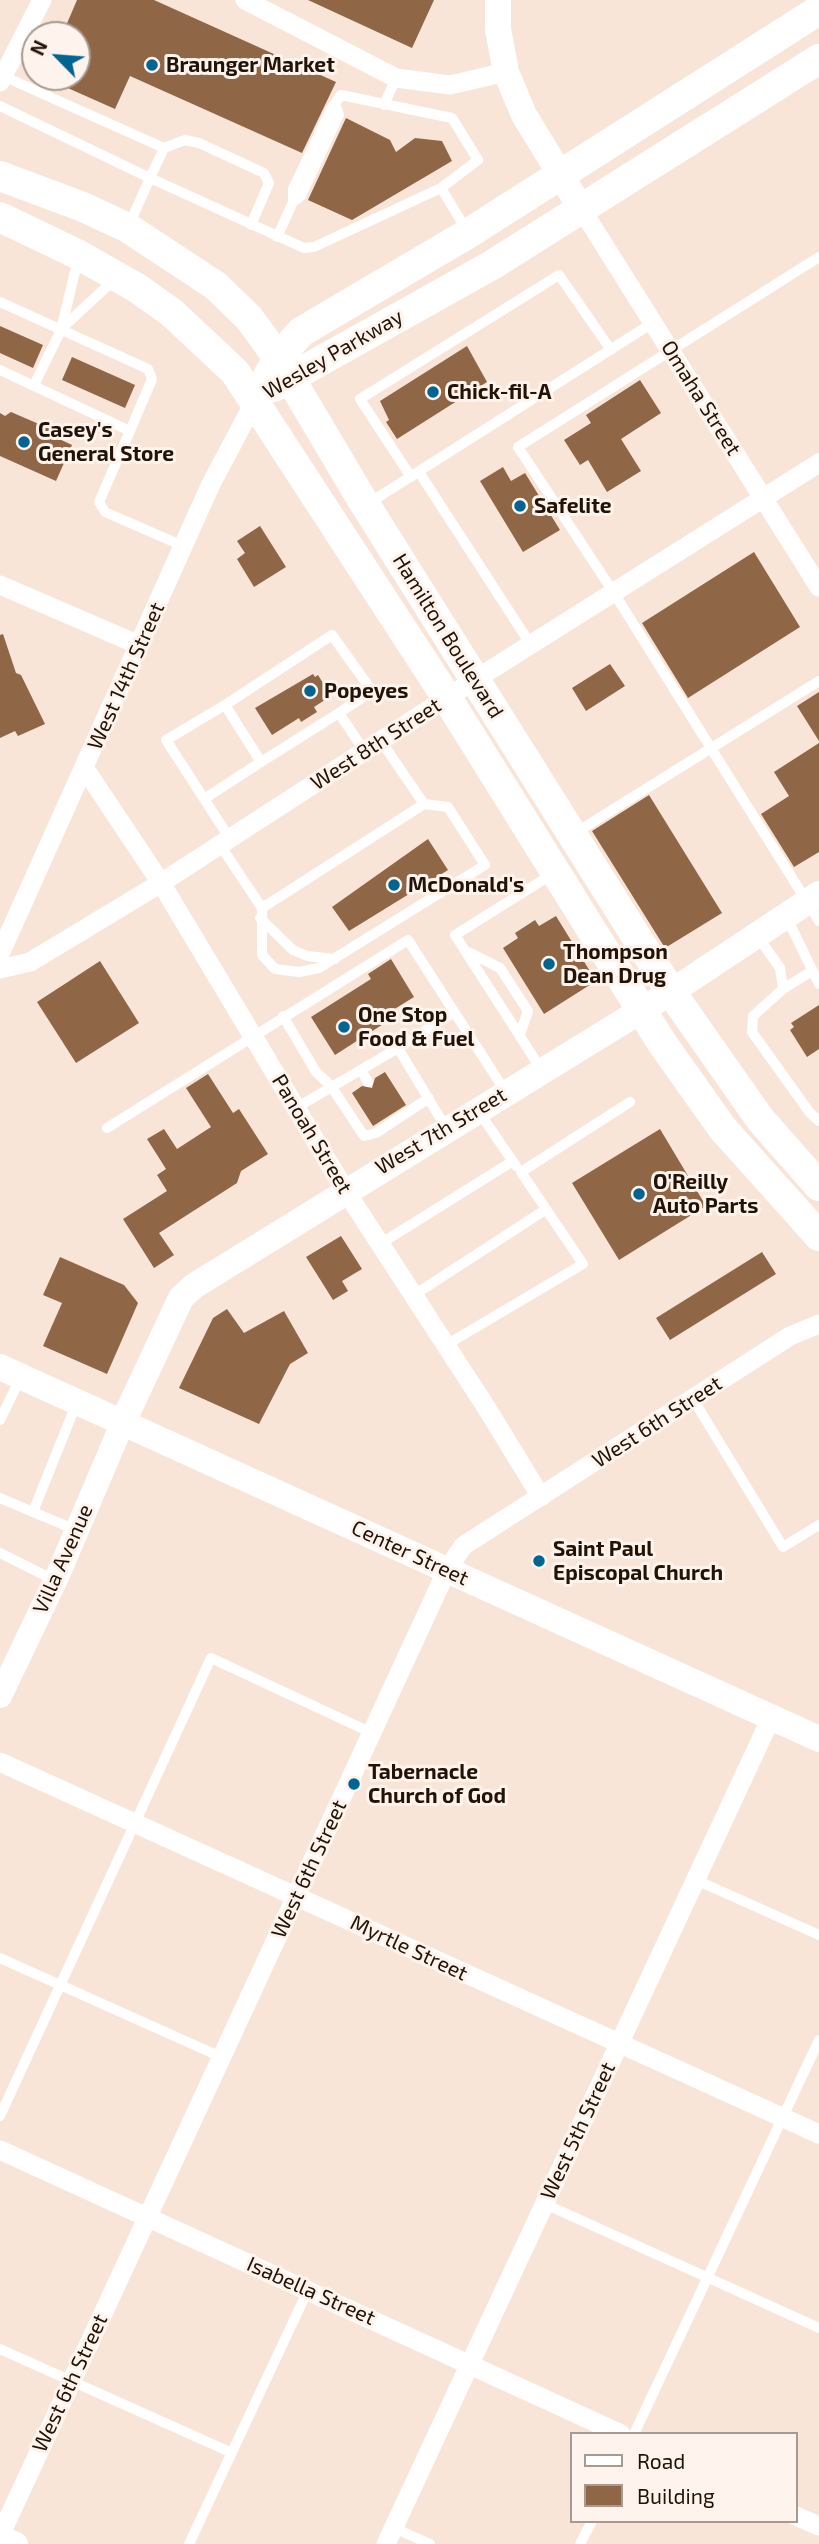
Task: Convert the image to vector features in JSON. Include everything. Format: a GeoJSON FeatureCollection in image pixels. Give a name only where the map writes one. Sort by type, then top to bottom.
{"type":"FeatureCollection","features":[{"type":"Feature","properties":{"kind":"main road"},"geometry":{"type":"LineString","coordinates":[[498,0],[498,29],[506,72],[524,115],[582,210]]}},
{"type":"Feature","properties":{"kind":"main road","name":"Wesley Parkway"},"geometry":{"type":"LineString","coordinates":[[256,399],[284,368],[301,332],[468,233],[819,10]]}},
{"type":"Feature","properties":{"kind":"main road","name":"Wesley Parkway"},"geometry":{"type":"LineString","coordinates":[[284,368],[492,265],[819,59]]}},
{"type":"Feature","properties":{"kind":"main road","name":"Hamilton Boulevard"},"geometry":{"type":"LineString","coordinates":[[0,176],[83,207],[128,228],[216,286],[249,318],[284,368],[365,505],[671,992],[760,1119],[819,1186]]}},
{"type":"Feature","properties":{"kind":"main road","name":"Hamilton Boulevard"},"geometry":{"type":"LineString","coordinates":[[0,217],[79,255],[172,313],[235,372],[256,399],[447,698],[641,1010],[723,1129],[784,1201],[819,1236]]}},
{"type":"Feature","properties":{"kind":"main road","name":"West 7th Street"},"geometry":{"type":"LineString","coordinates":[[123,1422],[181,1298],[194,1286],[345,1190],[671,992],[756,935],[808,908]]}},
{"type":"Feature","properties":{"kind":"main road","name":"Center Street"},"geometry":{"type":"LineString","coordinates":[[10,1372],[819,1739]]}},
{"type":"Feature","properties":{"kind":"street"},"geometry":{"type":"LineString","coordinates":[[2,79],[42,0]]}},
{"type":"Feature","properties":{"kind":"street"},"geometry":{"type":"LineString","coordinates":[[245,0],[396,78],[450,85],[506,72]]}},
{"type":"Feature","properties":{"kind":"street","name":"Omaha Street"},"geometry":{"type":"LineString","coordinates":[[582,210],[819,587]]}},
{"type":"Feature","properties":{"kind":"street","name":"West 14th Street"},"geometry":{"type":"LineString","coordinates":[[0,954],[183,546],[231,443],[256,399]]}},
{"type":"Feature","properties":{"kind":"street","name":"West 8th Street"},"geometry":{"type":"LineString","coordinates":[[0,969],[30,962],[161,883],[819,463]]}},
{"type":"Feature","properties":{"kind":"street"},"geometry":{"type":"LineString","coordinates":[[0,585],[139,645]]}},
{"type":"Feature","properties":{"kind":"street","name":"Panoah Street"},"geometry":{"type":"LineString","coordinates":[[85,769],[161,883],[345,1190],[541,1497]]}},
{"type":"Feature","properties":{"kind":"street","name":"West 6th Street"},"geometry":{"type":"LineString","coordinates":[[0,2536],[447,1570],[463,1546],[790,1336],[819,1324]]}},
{"type":"Feature","properties":{"kind":"street","name":"Villa Avenue"},"geometry":{"type":"LineString","coordinates":[[0,1696],[77,1531],[123,1422]]}},
{"type":"Feature","properties":{"kind":"street","name":"West 5th Street"},"geometry":{"type":"LineString","coordinates":[[390,2536],[771,1718]]}},
{"type":"Feature","properties":{"kind":"street","name":"Myrtle Street"},"geometry":{"type":"LineString","coordinates":[[0,1762],[819,2134]]}},
{"type":"Feature","properties":{"kind":"street","name":"Isabella Street"},"geometry":{"type":"LineString","coordinates":[[0,2150],[617,2432]]}},
{"type":"Feature","properties":{"kind":"street"},"geometry":{"type":"LineString","coordinates":[[798,2517],[819,2526]]}},
{"type":"Feature","properties":{"kind":"street"},"geometry":{"type":"LineString","coordinates":[[0,2536],[16,2544]]}},
{"type":"Feature","properties":{"kind":"lane"},"geometry":{"type":"LineString","coordinates":[[384,106],[396,78]]}},
{"type":"Feature","properties":{"kind":"lane"},"geometry":{"type":"LineString","coordinates":[[2,79],[164,148],[185,140],[199,143],[264,173],[269,183],[251,225]]}},
{"type":"Feature","properties":{"kind":"lane"},"geometry":{"type":"LineString","coordinates":[[0,106],[150,178],[277,237],[304,248],[314,247],[441,188],[478,160],[452,118],[341,96],[335,103],[293,189],[293,202],[277,237]]}},
{"type":"Feature","properties":{"kind":"lane"},"geometry":{"type":"LineString","coordinates":[[128,228],[164,148]]}},
{"type":"Feature","properties":{"kind":"lane"},"geometry":{"type":"LineString","coordinates":[[441,188],[468,233]]}},
{"type":"Feature","properties":{"kind":"lane"},"geometry":{"type":"LineString","coordinates":[[34,385],[61,330],[79,255]]}},
{"type":"Feature","properties":{"kind":"lane"},"geometry":{"type":"LineString","coordinates":[[819,257],[670,348],[518,447],[614,593],[808,908],[812,971],[819,984]]}},
{"type":"Feature","properties":{"kind":"lane"},"geometry":{"type":"LineString","coordinates":[[531,645],[415,474],[360,399],[559,275],[611,350]]}},
{"type":"Feature","properties":{"kind":"lane"},"geometry":{"type":"LineString","coordinates":[[61,330],[117,277]]}},
{"type":"Feature","properties":{"kind":"lane"},"geometry":{"type":"LineString","coordinates":[[0,302],[148,369],[152,379],[99,502],[105,512],[183,546]]}},
{"type":"Feature","properties":{"kind":"lane"},"geometry":{"type":"LineString","coordinates":[[365,505],[654,322]]}},
{"type":"Feature","properties":{"kind":"lane"},"geometry":{"type":"LineString","coordinates":[[0,370],[130,430]]}},
{"type":"Feature","properties":{"kind":"lane"},"geometry":{"type":"LineString","coordinates":[[204,799],[372,691],[332,635],[166,740],[204,799],[261,913],[293,950],[307,956],[335,959]]}},
{"type":"Feature","properties":{"kind":"lane"},"geometry":{"type":"LineString","coordinates":[[574,834],[819,681]]}},
{"type":"Feature","properties":{"kind":"lane"},"geometry":{"type":"LineString","coordinates":[[225,705],[261,762]]}},
{"type":"Feature","properties":{"kind":"lane"},"geometry":{"type":"LineString","coordinates":[[339,713],[373,746],[424,804]]}},
{"type":"Feature","properties":{"kind":"lane"},"geometry":{"type":"LineString","coordinates":[[424,804],[448,807],[485,865],[319,968],[299,972],[275,969],[262,955],[261,913],[424,804]]}},
{"type":"Feature","properties":{"kind":"lane"},"geometry":{"type":"LineString","coordinates":[[542,1070],[455,934],[554,873]]}},
{"type":"Feature","properties":{"kind":"lane"},"geometry":{"type":"LineString","coordinates":[[756,935],[780,968],[783,989]]}},
{"type":"Feature","properties":{"kind":"lane"},"geometry":{"type":"LineString","coordinates":[[107,1128],[408,940],[506,1092]]}},
{"type":"Feature","properties":{"kind":"lane"},"geometry":{"type":"LineString","coordinates":[[466,951],[500,968],[528,1011],[520,1034]]}},
{"type":"Feature","properties":{"kind":"lane"},"geometry":{"type":"LineString","coordinates":[[812,971],[783,989],[753,1016],[752,1032],[815,1111],[819,1121]]}},
{"type":"Feature","properties":{"kind":"lane"},"geometry":{"type":"LineString","coordinates":[[296,1108],[454,1012]]}},
{"type":"Feature","properties":{"kind":"lane"},"geometry":{"type":"LineString","coordinates":[[283,1016],[316,1072],[331,1086],[364,1136],[429,1098]]}},
{"type":"Feature","properties":{"kind":"lane"},"geometry":{"type":"LineString","coordinates":[[398,1048],[446,1128]]}},
{"type":"Feature","properties":{"kind":"lane"},"geometry":{"type":"LineString","coordinates":[[361,1070],[368,1082]]}},
{"type":"Feature","properties":{"kind":"lane"},"geometry":{"type":"LineString","coordinates":[[521,1172],[630,1102]]}},
{"type":"Feature","properties":{"kind":"lane"},"geometry":{"type":"LineString","coordinates":[[446,1345],[583,1264],[477,1109]]}},
{"type":"Feature","properties":{"kind":"lane"},"geometry":{"type":"LineString","coordinates":[[380,1244],[513,1161]]}},
{"type":"Feature","properties":{"kind":"lane"},"geometry":{"type":"LineString","coordinates":[[414,1295],[545,1210]]}},
{"type":"Feature","properties":{"kind":"lane"},"geometry":{"type":"LineString","coordinates":[[0,1420],[10,1372]]}},
{"type":"Feature","properties":{"kind":"lane"},"geometry":{"type":"LineString","coordinates":[[693,1399],[783,1547],[819,1525]]}},
{"type":"Feature","properties":{"kind":"lane"},"geometry":{"type":"LineString","coordinates":[[33,1512],[77,1402]]}},
{"type":"Feature","properties":{"kind":"lane"},"geometry":{"type":"LineString","coordinates":[[0,1498],[77,1531]]}},
{"type":"Feature","properties":{"kind":"lane"},"geometry":{"type":"LineString","coordinates":[[0,1553],[54,1580]]}},
{"type":"Feature","properties":{"kind":"lane"},"geometry":{"type":"LineString","coordinates":[[0,2116],[211,1658],[372,1733]]}},
{"type":"Feature","properties":{"kind":"lane"},"geometry":{"type":"LineString","coordinates":[[696,1880],[819,1935]]}},
{"type":"Feature","properties":{"kind":"lane"},"geometry":{"type":"LineString","coordinates":[[0,1958],[221,2057]]}},
{"type":"Feature","properties":{"kind":"lane"},"geometry":{"type":"LineString","coordinates":[[635,2432],[819,2040]]}},
{"type":"Feature","properties":{"kind":"lane"},"geometry":{"type":"LineString","coordinates":[[545,2203],[819,2329]]}},
{"type":"Feature","properties":{"kind":"lane"},"geometry":{"type":"LineString","coordinates":[[189,2544],[308,2290]]}},
{"type":"Feature","properties":{"kind":"lane"},"geometry":{"type":"LineString","coordinates":[[0,2349],[230,2452]]}},
{"type":"Feature","properties":{"kind":"lane"},"geometry":{"type":"LineString","coordinates":[[580,2544],[591,2523]]}},
{"type":"Feature","properties":{"kind":"lane"},"geometry":{"type":"LineString","coordinates":[[390,2536],[430,2544]]}},
{"type":"Feature","properties":{"kind":"building"},"geometry":{"type":"Polygon","coordinates":[[[77,0],[154,0],[336,82],[302,153],[130,76],[115,109],[74,91],[91,91],[91,21],[68,21],[77,0]]]}},
{"type":"Feature","properties":{"kind":"building"},"geometry":{"type":"Polygon","coordinates":[[[308,0],[434,0],[412,48],[308,0]]]}},
{"type":"Feature","properties":{"kind":"building"},"geometry":{"type":"Polygon","coordinates":[[[346,118],[390,140],[396,152],[415,138],[442,141],[452,161],[352,220],[308,200],[346,118]]]}},
{"type":"Feature","properties":{"kind":"building"},"geometry":{"type":"Polygon","coordinates":[[[0,326],[43,345],[33,368],[0,353],[0,326]]]}},
{"type":"Feature","properties":{"kind":"building","name":"Chick-fil-A"},"geometry":{"type":"Polygon","coordinates":[[[467,346],[487,382],[397,439],[386,422],[389,420],[380,401],[467,346]]]}},
{"type":"Feature","properties":{"kind":"building"},"geometry":{"type":"Polygon","coordinates":[[[72,357],[135,385],[125,408],[62,380],[72,357]]]}},
{"type":"Feature","properties":{"kind":"building"},"geometry":{"type":"Polygon","coordinates":[[[640,380],[661,413],[621,439],[641,471],[607,492],[588,460],[580,465],[564,440],[591,423],[586,415],[640,380]]]}},
{"type":"Feature","properties":{"kind":"building"},"geometry":{"type":"Polygon","coordinates":[[[11,412],[55,431],[55,437],[72,445],[56,481],[0,456],[0,413],[5,416],[11,412]]]}},
{"type":"Feature","properties":{"kind":"building","name":"Safelite"},"geometry":{"type":"Polygon","coordinates":[[[503,467],[511,481],[525,473],[560,530],[523,552],[480,481],[503,467]]]}},
{"type":"Feature","properties":{"kind":"building"},"geometry":{"type":"Polygon","coordinates":[[[260,526],[286,567],[254,587],[237,559],[245,553],[237,541],[260,526]]]}},
{"type":"Feature","properties":{"kind":"building"},"geometry":{"type":"Polygon","coordinates":[[[754,552],[800,627],[688,698],[642,623],[754,552]]]}},
{"type":"Feature","properties":{"kind":"building"},"geometry":{"type":"Polygon","coordinates":[[[3,634],[16,673],[21,675],[45,724],[18,736],[15,731],[0,738],[0,635],[3,634]]]}},
{"type":"Feature","properties":{"kind":"building"},"geometry":{"type":"Polygon","coordinates":[[[610,664],[625,686],[586,711],[572,688],[610,664]]]}},
{"type":"Feature","properties":{"kind":"building"},"geometry":{"type":"Polygon","coordinates":[[[313,674],[315,677],[318,675],[331,696],[314,707],[317,712],[301,722],[299,718],[272,735],[255,708],[313,674]]]}},
{"type":"Feature","properties":{"kind":"building"},"geometry":{"type":"Polygon","coordinates":[[[819,692],[819,741],[797,706],[819,692]]]}},
{"type":"Feature","properties":{"kind":"building"},"geometry":{"type":"Polygon","coordinates":[[[819,743],[819,852],[794,867],[761,814],[789,796],[774,772],[819,743]]]}},
{"type":"Feature","properties":{"kind":"building"},"geometry":{"type":"Polygon","coordinates":[[[649,795],[722,913],[665,948],[592,831],[649,795]]]}},
{"type":"Feature","properties":{"kind":"building","name":"McDonald's"},"geometry":{"type":"Polygon","coordinates":[[[428,839],[448,870],[349,931],[332,907],[428,839]]]}},
{"type":"Feature","properties":{"kind":"building","name":"Thompson Dean Drug"},"geometry":{"type":"Polygon","coordinates":[[[556,916],[596,981],[544,1014],[503,948],[518,938],[515,933],[535,920],[539,926],[556,916]]]}},
{"type":"Feature","properties":{"kind":"building"},"geometry":{"type":"Polygon","coordinates":[[[391,959],[414,997],[385,1015],[388,1021],[335,1055],[311,1017],[371,979],[368,974],[391,959]]]}},
{"type":"Feature","properties":{"kind":"building"},"geometry":{"type":"Polygon","coordinates":[[[100,961],[139,1023],[76,1063],[37,1002],[100,961]]]}},
{"type":"Feature","properties":{"kind":"building"},"geometry":{"type":"Polygon","coordinates":[[[819,1005],[819,1049],[807,1057],[790,1030],[794,1027],[791,1023],[819,1005]]]}},
{"type":"Feature","properties":{"kind":"building"},"geometry":{"type":"Polygon","coordinates":[[[385,1072],[406,1105],[373,1126],[352,1093],[362,1086],[372,1088],[375,1078],[385,1072]]]}},
{"type":"Feature","properties":{"kind":"building"},"geometry":{"type":"Polygon","coordinates":[[[208,1074],[233,1113],[239,1109],[268,1154],[241,1171],[237,1183],[159,1233],[174,1255],[154,1268],[123,1219],[167,1191],[157,1175],[166,1169],[147,1139],[164,1129],[177,1149],[211,1127],[186,1088],[208,1074]]]}},
{"type":"Feature","properties":{"kind":"building","name":"O'Reilly Auto Parts"},"geometry":{"type":"Polygon","coordinates":[[[660,1129],[706,1206],[619,1260],[572,1183],[660,1129]]]}},
{"type":"Feature","properties":{"kind":"building"},"geometry":{"type":"Polygon","coordinates":[[[341,1236],[362,1269],[342,1281],[348,1291],[333,1300],[306,1257],[341,1236]]]}},
{"type":"Feature","properties":{"kind":"building"},"geometry":{"type":"Polygon","coordinates":[[[762,1252],[776,1274],[670,1340],[656,1318],[762,1252]]]}},
{"type":"Feature","properties":{"kind":"building"},"geometry":{"type":"Polygon","coordinates":[[[60,1257],[124,1285],[138,1303],[107,1374],[43,1346],[62,1303],[43,1295],[60,1257]]]}},
{"type":"Feature","properties":{"kind":"building"},"geometry":{"type":"Polygon","coordinates":[[[227,1309],[244,1333],[284,1311],[308,1353],[290,1364],[259,1424],[179,1388],[213,1318],[227,1309]]]}},
{"type":"Feature","properties":{"kind":"place","name":"Braunger Market"},"geometry":{"type":"Point","coordinates":[152,65]}},
{"type":"Feature","properties":{"kind":"place","name":"Chick-fil-A"},"geometry":{"type":"Point","coordinates":[433,392]}},
{"type":"Feature","properties":{"kind":"place","name":"Casey's General Store"},"geometry":{"type":"Point","coordinates":[24,442]}},
{"type":"Feature","properties":{"kind":"place","name":"Safelite"},"geometry":{"type":"Point","coordinates":[520,506]}},
{"type":"Feature","properties":{"kind":"place","name":"Popeyes"},"geometry":{"type":"Point","coordinates":[310,691]}},
{"type":"Feature","properties":{"kind":"place","name":"McDonald's"},"geometry":{"type":"Point","coordinates":[394,885]}},
{"type":"Feature","properties":{"kind":"place","name":"Thompson Dean Drug"},"geometry":{"type":"Point","coordinates":[549,964]}},
{"type":"Feature","properties":{"kind":"place","name":"One Stop Food & Fuel"},"geometry":{"type":"Point","coordinates":[344,1027]}},
{"type":"Feature","properties":{"kind":"place","name":"O'Reilly Auto Parts"},"geometry":{"type":"Point","coordinates":[639,1194]}},
{"type":"Feature","properties":{"kind":"place","name":"Saint Paul Episcopal Church"},"geometry":{"type":"Point","coordinates":[539,1561]}},
{"type":"Feature","properties":{"kind":"place","name":"Tabernacle Church of God"},"geometry":{"type":"Point","coordinates":[354,1784]}}]}
